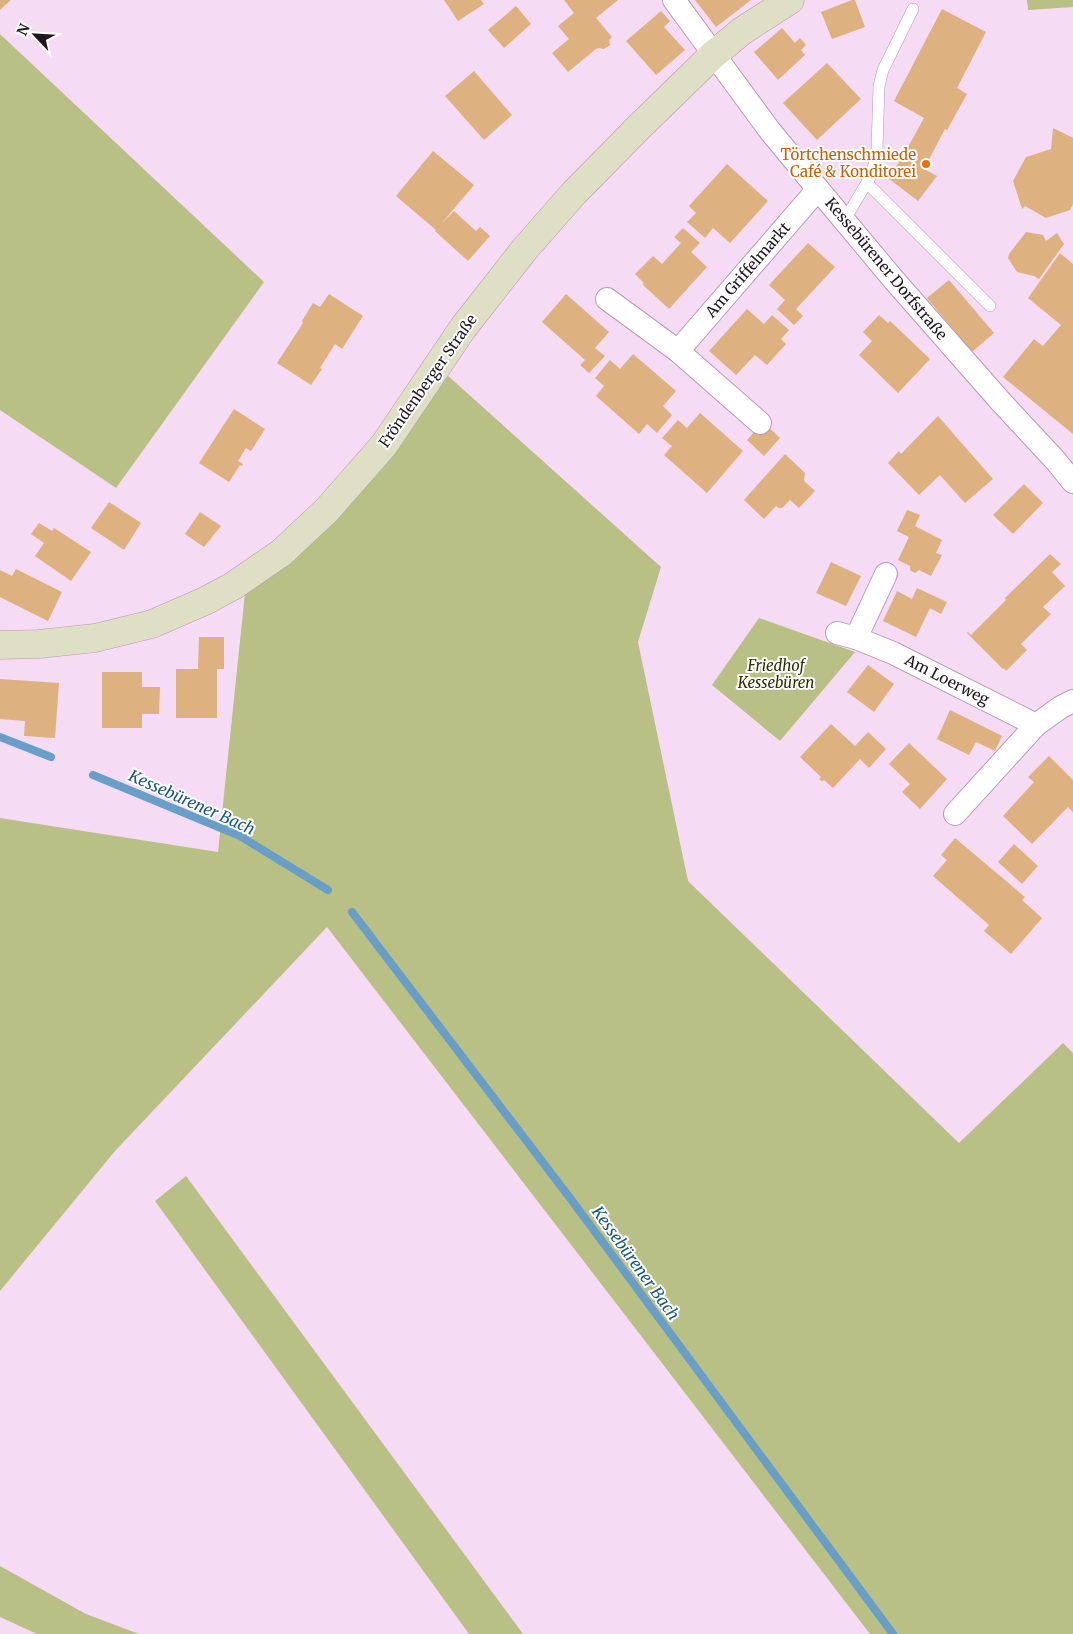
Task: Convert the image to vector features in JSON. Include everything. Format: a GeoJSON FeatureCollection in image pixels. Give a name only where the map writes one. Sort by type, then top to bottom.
{"type":"FeatureCollection","features":[{"type":"Feature","properties":{"kind":"main road","name":"Fröndenberger Straße"},"geometry":{"type":"LineString","coordinates":[[0,645],[39,644],[95,638],[152,624],[205,601],[233,586],[281,553],[327,510],[384,445],[463,328],[524,250],[581,186],[713,55],[742,31],[790,0]]}},
{"type":"Feature","properties":{"kind":"street","name":"Kessebürener Dorfstraße"},"geometry":{"type":"LineString","coordinates":[[674,0],[770,131],[818,189],[948,342],[1056,460],[1073,482]]}},
{"type":"Feature","properties":{"kind":"street","name":"Am Griffelmarkt"},"geometry":{"type":"LineString","coordinates":[[678,351],[818,189]]}},
{"type":"Feature","properties":{"kind":"street"},"geometry":{"type":"LineString","coordinates":[[607,299],[678,351],[760,423]]}},
{"type":"Feature","properties":{"kind":"street","name":"Am Loerweg"},"geometry":{"type":"LineString","coordinates":[[886,574],[847,636],[893,652],[1036,725]]}},
{"type":"Feature","properties":{"kind":"street"},"geometry":{"type":"LineString","coordinates":[[954,814],[1036,725],[1073,701]]}},
{"type":"Feature","properties":{"kind":"lane"},"geometry":{"type":"LineString","coordinates":[[844,220],[872,174],[877,149],[879,86],[883,70],[913,9]]}},
{"type":"Feature","properties":{"kind":"lane"},"geometry":{"type":"LineString","coordinates":[[867,183],[990,306]]}},
{"type":"Feature","properties":{"kind":"green space"},"geometry":{"type":"Polygon","coordinates":[[[1027,0],[1073,0],[1073,7],[1028,10],[1027,0]]]}},
{"type":"Feature","properties":{"kind":"green space"},"geometry":{"type":"Polygon","coordinates":[[[0,34],[264,282],[116,488],[0,410],[0,34]]]}},
{"type":"Feature","properties":{"kind":"green space"},"geometry":{"type":"Polygon","coordinates":[[[446,374],[661,567],[638,642],[688,881],[959,1143],[1063,1043],[1073,1053],[1073,1634],[870,1634],[327,927],[115,1151],[0,1291],[0,818],[218,852],[245,593],[446,374]]]}},
{"type":"Feature","properties":{"kind":"green space","name":"Friedhof Kessebüren"},"geometry":{"type":"Polygon","coordinates":[[[759,618],[855,652],[780,741],[712,685],[759,618]]]}},
{"type":"Feature","properties":{"kind":"green space"},"geometry":{"type":"Polygon","coordinates":[[[186,1176],[523,1634],[469,1634],[155,1201],[186,1176]]]}},
{"type":"Feature","properties":{"kind":"green space"},"geometry":{"type":"Polygon","coordinates":[[[0,1566],[86,1614],[139,1634],[37,1634],[0,1617],[0,1566]]]}},
{"type":"Feature","properties":{"kind":"building"},"geometry":{"type":"Polygon","coordinates":[[[0,0],[11,0],[0,10],[0,0]]]}},
{"type":"Feature","properties":{"kind":"building"},"geometry":{"type":"Polygon","coordinates":[[[444,0],[481,0],[484,4],[458,21],[444,0]]]}},
{"type":"Feature","properties":{"kind":"building"},"geometry":{"type":"Polygon","coordinates":[[[564,0],[618,0],[596,18],[612,37],[609,40],[610,45],[604,49],[596,49],[568,72],[552,53],[569,39],[558,26],[574,13],[564,0]]]}},
{"type":"Feature","properties":{"kind":"building"},"geometry":{"type":"Polygon","coordinates":[[[695,0],[751,0],[716,27],[695,0]]]}},
{"type":"Feature","properties":{"kind":"building"},"geometry":{"type":"Polygon","coordinates":[[[855,0],[865,27],[832,39],[821,12],[855,0]]]}},
{"type":"Feature","properties":{"kind":"building"},"geometry":{"type":"Polygon","coordinates":[[[516,6],[531,24],[504,48],[488,30],[516,6]]]}},
{"type":"Feature","properties":{"kind":"building"},"geometry":{"type":"Polygon","coordinates":[[[942,9],[986,32],[957,88],[967,94],[947,130],[945,129],[924,169],[937,176],[918,201],[888,178],[902,158],[924,118],[894,101],[942,9]]]}},
{"type":"Feature","properties":{"kind":"building"},"geometry":{"type":"Polygon","coordinates":[[[661,11],[670,21],[664,27],[685,50],[656,75],[626,41],[661,11]]]}},
{"type":"Feature","properties":{"kind":"building"},"geometry":{"type":"Polygon","coordinates":[[[782,28],[795,43],[800,38],[806,45],[801,50],[805,55],[778,80],[754,52],[782,28]]]}},
{"type":"Feature","properties":{"kind":"building"},"geometry":{"type":"Polygon","coordinates":[[[827,63],[861,99],[817,140],[783,103],[827,63]]]}},
{"type":"Feature","properties":{"kind":"building"},"geometry":{"type":"Polygon","coordinates":[[[474,71],[512,115],[484,140],[445,96],[474,71]]]}},
{"type":"Feature","properties":{"kind":"building"},"geometry":{"type":"Polygon","coordinates":[[[1053,128],[1073,138],[1073,204],[1070,210],[1046,218],[1025,206],[1022,209],[1013,181],[1026,157],[1051,149],[1053,128]]]}},
{"type":"Feature","properties":{"kind":"building"},"geometry":{"type":"Polygon","coordinates":[[[433,151],[474,185],[442,223],[454,211],[476,231],[480,227],[490,236],[468,261],[436,230],[396,196],[433,151]]]}},
{"type":"Feature","properties":{"kind":"building"},"geometry":{"type":"Polygon","coordinates":[[[727,164],[768,201],[730,243],[713,228],[705,238],[687,222],[696,213],[689,206],[727,164]]]}},
{"type":"Feature","properties":{"kind":"building"},"geometry":{"type":"Polygon","coordinates":[[[683,228],[700,243],[691,252],[707,267],[669,309],[643,285],[644,283],[635,274],[653,256],[662,264],[681,243],[674,237],[683,228]]]}},
{"type":"Feature","properties":{"kind":"building"},"geometry":{"type":"Polygon","coordinates":[[[1026,232],[1043,235],[1046,241],[1057,233],[1064,244],[1039,279],[1017,272],[1008,258],[1026,232]]]}},
{"type":"Feature","properties":{"kind":"building"},"geometry":{"type":"Polygon","coordinates":[[[808,243],[835,267],[796,309],[803,316],[794,325],[777,309],[785,300],[769,285],[808,243]]]}},
{"type":"Feature","properties":{"kind":"building"},"geometry":{"type":"Polygon","coordinates":[[[1060,253],[1073,264],[1073,434],[1003,377],[1034,339],[1043,346],[1061,325],[1028,298],[1060,253]]]}},
{"type":"Feature","properties":{"kind":"building"},"geometry":{"type":"Polygon","coordinates":[[[949,280],[994,333],[972,352],[927,298],[949,280]]]}},
{"type":"Feature","properties":{"kind":"building"},"geometry":{"type":"Polygon","coordinates":[[[329,294],[363,316],[342,349],[335,344],[311,385],[277,363],[303,323],[302,321],[313,303],[320,307],[329,294]]]}},
{"type":"Feature","properties":{"kind":"building"},"geometry":{"type":"Polygon","coordinates":[[[566,294],[609,332],[595,348],[605,356],[589,373],[580,365],[585,360],[542,322],[566,294]]]}},
{"type":"Feature","properties":{"kind":"building"},"geometry":{"type":"Polygon","coordinates":[[[747,309],[764,324],[772,315],[789,330],[781,339],[786,344],[767,365],[755,355],[736,375],[709,351],[747,309]]]}},
{"type":"Feature","properties":{"kind":"building"},"geometry":{"type":"Polygon","coordinates":[[[879,315],[888,323],[890,321],[930,359],[898,393],[859,355],[872,341],[863,332],[879,315]]]}},
{"type":"Feature","properties":{"kind":"building"},"geometry":{"type":"Polygon","coordinates":[[[633,354],[676,391],[663,406],[672,415],[657,433],[647,424],[639,434],[596,396],[604,386],[595,378],[610,360],[620,369],[633,354]]]}},
{"type":"Feature","properties":{"kind":"building"},"geometry":{"type":"Polygon","coordinates":[[[234,409],[265,429],[251,451],[246,448],[238,461],[243,464],[242,466],[240,465],[229,482],[199,463],[234,409]]]}},
{"type":"Feature","properties":{"kind":"building"},"geometry":{"type":"Polygon","coordinates":[[[700,413],[743,451],[707,493],[664,455],[672,446],[662,438],[678,420],[687,428],[700,413]]]}},
{"type":"Feature","properties":{"kind":"building"},"geometry":{"type":"Polygon","coordinates":[[[938,416],[993,479],[965,503],[940,475],[919,495],[888,463],[899,451],[901,454],[938,416]]]}},
{"type":"Feature","properties":{"kind":"building"},"geometry":{"type":"Polygon","coordinates":[[[763,422],[780,438],[764,456],[747,440],[763,422]]]}},
{"type":"Feature","properties":{"kind":"building"},"geometry":{"type":"Polygon","coordinates":[[[785,454],[805,473],[804,481],[815,491],[799,508],[790,500],[782,508],[776,506],[764,519],[744,500],[785,454]]]}},
{"type":"Feature","properties":{"kind":"building"},"geometry":{"type":"Polygon","coordinates":[[[1024,484],[1043,503],[1013,534],[993,515],[1024,484]]]}},
{"type":"Feature","properties":{"kind":"building"},"geometry":{"type":"Polygon","coordinates":[[[109,502],[141,523],[124,550],[91,528],[109,502]]]}},
{"type":"Feature","properties":{"kind":"building"},"geometry":{"type":"Polygon","coordinates":[[[907,510],[920,515],[915,526],[942,540],[936,553],[942,555],[931,576],[919,570],[915,573],[910,570],[910,566],[898,560],[909,537],[897,531],[907,510]]]}},
{"type":"Feature","properties":{"kind":"building"},"geometry":{"type":"Polygon","coordinates":[[[200,512],[221,526],[204,547],[185,534],[200,512]]]}},
{"type":"Feature","properties":{"kind":"building"},"geometry":{"type":"Polygon","coordinates":[[[39,523],[52,531],[54,528],[91,552],[71,581],[35,556],[44,543],[31,534],[39,523]]]}},
{"type":"Feature","properties":{"kind":"building"},"geometry":{"type":"Polygon","coordinates":[[[1050,554],[1061,564],[1052,572],[1065,586],[1043,607],[1051,614],[1021,644],[1027,650],[1006,671],[967,633],[971,635],[1050,554]]]}},
{"type":"Feature","properties":{"kind":"building"},"geometry":{"type":"Polygon","coordinates":[[[831,562],[861,576],[846,606],[816,593],[831,562]]]}},
{"type":"Feature","properties":{"kind":"building"},"geometry":{"type":"Polygon","coordinates":[[[16,569],[62,592],[48,621],[0,597],[0,570],[12,576],[16,569]]]}},
{"type":"Feature","properties":{"kind":"building"},"geometry":{"type":"Polygon","coordinates":[[[917,588],[947,602],[941,614],[930,608],[916,637],[883,621],[897,591],[912,599],[917,588]]]}},
{"type":"Feature","properties":{"kind":"building"},"geometry":{"type":"Polygon","coordinates":[[[199,637],[224,637],[224,669],[217,669],[217,718],[176,718],[176,669],[198,669],[199,637]]]}},
{"type":"Feature","properties":{"kind":"building"},"geometry":{"type":"Polygon","coordinates":[[[868,665],[894,684],[874,712],[847,692],[868,665]]]}},
{"type":"Feature","properties":{"kind":"building"},"geometry":{"type":"Polygon","coordinates":[[[102,672],[142,672],[142,687],[160,687],[159,714],[142,714],[142,728],[102,728],[102,672]]]}},
{"type":"Feature","properties":{"kind":"building"},"geometry":{"type":"Polygon","coordinates":[[[0,679],[59,683],[55,738],[24,736],[25,721],[0,719],[0,679]]]}},
{"type":"Feature","properties":{"kind":"building"},"geometry":{"type":"Polygon","coordinates":[[[950,710],[1002,736],[995,751],[976,742],[969,755],[937,739],[950,710]]]}},
{"type":"Feature","properties":{"kind":"building"},"geometry":{"type":"Polygon","coordinates":[[[831,724],[855,746],[868,732],[886,749],[869,768],[860,759],[833,788],[824,780],[819,779],[821,777],[800,757],[831,724]]]}},
{"type":"Feature","properties":{"kind":"building"},"geometry":{"type":"Polygon","coordinates":[[[909,743],[947,779],[920,809],[902,792],[910,784],[889,764],[909,743]]]}},
{"type":"Feature","properties":{"kind":"building"},"geometry":{"type":"Polygon","coordinates":[[[1049,756],[1073,780],[1073,812],[1068,807],[1032,844],[1003,816],[1034,782],[1028,777],[1049,756]]]}},
{"type":"Feature","properties":{"kind":"building"},"geometry":{"type":"Polygon","coordinates":[[[955,838],[1025,897],[1022,900],[1042,918],[1011,954],[984,931],[989,925],[933,876],[947,860],[941,855],[955,838]]]}},
{"type":"Feature","properties":{"kind":"building"},"geometry":{"type":"Polygon","coordinates":[[[1014,844],[1038,866],[1022,884],[998,862],[1014,844]]]}},
{"type":"Feature","properties":{"kind":"waterway","name":"Kessebürener Bach"},"geometry":{"type":"LineString","coordinates":[[0,737],[51,757]]}},
{"type":"Feature","properties":{"kind":"waterway","name":"Kessebürener Bach"},"geometry":{"type":"LineString","coordinates":[[93,775],[240,836],[328,890]]}},
{"type":"Feature","properties":{"kind":"waterway","name":"Kessebürener Bach"},"geometry":{"type":"LineString","coordinates":[[352,912],[570,1198],[893,1634]]}},
{"type":"Feature","properties":{"kind":"place","name":"Törtchenschmiede Café & Konditorei"},"geometry":{"type":"Point","coordinates":[926,164]}}]}
